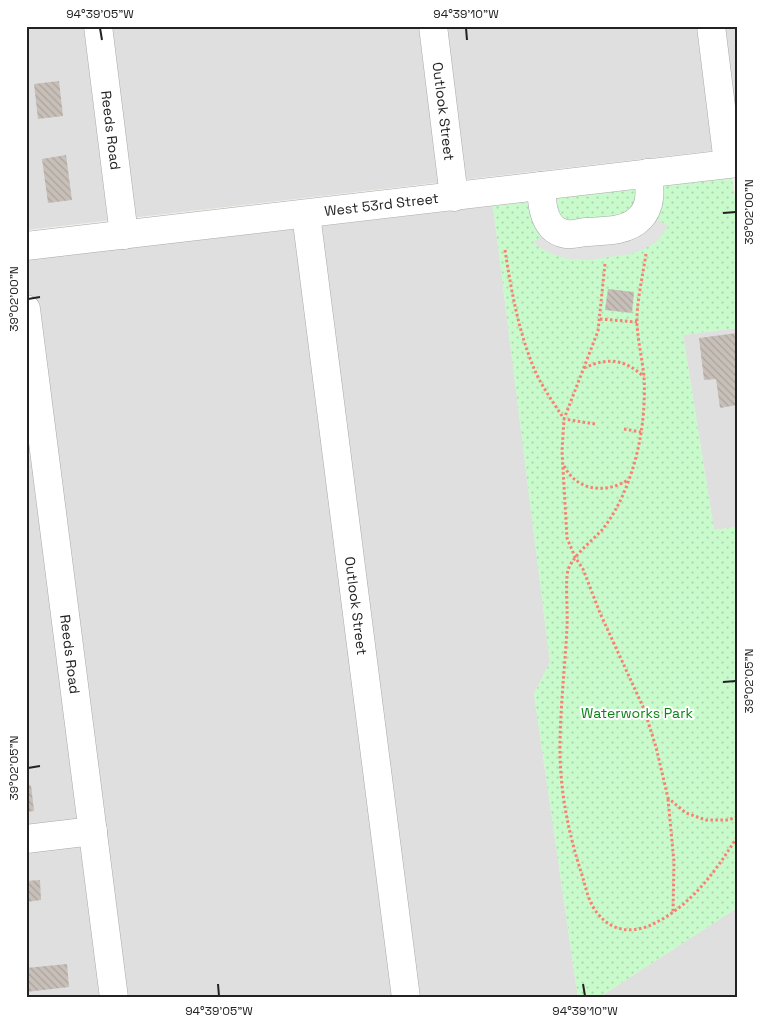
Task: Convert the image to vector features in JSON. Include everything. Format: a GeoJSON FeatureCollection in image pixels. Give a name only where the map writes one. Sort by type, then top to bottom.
{"type":"FeatureCollection","features":[{"type":"Feature","properties":{"kind":"street","name":"Reeds Road"},"geometry":{"type":"LineString","coordinates":[[98,26],[124,235]]}},
{"type":"Feature","properties":{"kind":"street","name":"Outlook Street"},"geometry":{"type":"LineString","coordinates":[[433,26],[454,197]]}},
{"type":"Feature","properties":{"kind":"street"},"geometry":{"type":"LineString","coordinates":[[711,26],[732,163]]}},
{"type":"Feature","properties":{"kind":"street","name":"West 53rd Street"},"geometry":{"type":"LineString","coordinates":[[26,246],[732,163]]}},
{"type":"Feature","properties":{"kind":"street"},"geometry":{"type":"LineString","coordinates":[[541,186],[547,220],[554,229],[566,234],[616,230],[630,225],[640,218],[647,208],[650,191],[648,173]]}},
{"type":"Feature","properties":{"kind":"street","name":"Outlook Street"},"geometry":{"type":"LineString","coordinates":[[306,214],[406,998]]}},
{"type":"Feature","properties":{"kind":"street","name":"Reeds Road"},"geometry":{"type":"LineString","coordinates":[[26,309],[114,998]]}},
{"type":"Feature","properties":{"kind":"street"},"geometry":{"type":"LineString","coordinates":[[26,839],[93,831]]}},
{"type":"Feature","properties":{"kind":"path"},"geometry":{"type":"LineString","coordinates":[[504,250],[513,297],[533,367],[564,418],[595,424]]}},
{"type":"Feature","properties":{"kind":"path"},"geometry":{"type":"LineString","coordinates":[[646,254],[637,322],[644,378],[641,432],[634,464],[622,496],[604,528],[575,557],[568,571],[567,627],[561,693],[560,751],[565,809],[573,849],[587,892],[598,914],[610,924],[622,930],[633,931],[648,927],[688,901],[720,866],[737,837]]}},
{"type":"Feature","properties":{"kind":"path"},"geometry":{"type":"LineString","coordinates":[[604,264],[598,331],[564,418],[562,463],[566,538],[575,557],[583,568],[600,613],[644,709],[656,747],[668,798],[674,862],[672,913]]}},
{"type":"Feature","properties":{"kind":"path"},"geometry":{"type":"LineString","coordinates":[[600,319],[637,322]]}},
{"type":"Feature","properties":{"kind":"path"},"geometry":{"type":"LineString","coordinates":[[584,368],[603,362],[615,361],[629,365],[644,378]]}},
{"type":"Feature","properties":{"kind":"path"},"geometry":{"type":"LineString","coordinates":[[624,429],[641,432]]}},
{"type":"Feature","properties":{"kind":"path"},"geometry":{"type":"LineString","coordinates":[[562,463],[568,474],[575,481],[587,487],[599,489],[612,488],[628,480]]}},
{"type":"Feature","properties":{"kind":"path"},"geometry":{"type":"LineString","coordinates":[[668,798],[686,814],[706,820],[728,820],[737,817]]}},
{"type":"Feature","properties":{"kind":"shaded area"},"geometry":{"type":"Polygon","coordinates":[[[26,26],[737,26],[737,148],[26,230],[26,26]]]}},
{"type":"Feature","properties":{"kind":"shaded area"},"geometry":{"type":"Polygon","coordinates":[[[639,204],[668,227],[656,242],[642,250],[630,254],[589,260],[568,259],[549,253],[533,243],[563,219],[572,223],[618,219],[639,204]]]}},
{"type":"Feature","properties":{"kind":"shaded area"},"geometry":{"type":"Polygon","coordinates":[[[493,206],[550,662],[534,694],[578,998],[26,998],[26,260],[493,206]]]}},
{"type":"Feature","properties":{"kind":"shaded area"},"geometry":{"type":"Polygon","coordinates":[[[737,328],[737,527],[714,530],[683,335],[737,328]]]}},
{"type":"Feature","properties":{"kind":"shaded area"},"geometry":{"type":"Polygon","coordinates":[[[737,908],[737,998],[598,998],[737,908]]]}},
{"type":"Feature","properties":{"kind":"green space","name":"Waterworks Park"},"geometry":{"type":"Polygon","coordinates":[[[732,178],[737,211],[737,328],[683,335],[714,530],[737,527],[737,908],[598,998],[578,998],[534,694],[550,662],[493,206],[732,178]]]}},
{"type":"Feature","properties":{"kind":"building"},"geometry":{"type":"Polygon","coordinates":[[[59,81],[63,116],[38,119],[34,84],[59,81]]]}},
{"type":"Feature","properties":{"kind":"building"},"geometry":{"type":"Polygon","coordinates":[[[66,155],[72,200],[48,203],[42,159],[66,155]]]}},
{"type":"Feature","properties":{"kind":"building"},"geometry":{"type":"Polygon","coordinates":[[[608,289],[634,292],[632,313],[605,310],[608,289]]]}},
{"type":"Feature","properties":{"kind":"building"},"geometry":{"type":"Polygon","coordinates":[[[737,333],[737,405],[720,408],[716,379],[704,380],[699,338],[737,333]]]}},
{"type":"Feature","properties":{"kind":"building"},"geometry":{"type":"Polygon","coordinates":[[[31,785],[34,811],[26,812],[26,786],[31,785]]]}},
{"type":"Feature","properties":{"kind":"building"},"geometry":{"type":"Polygon","coordinates":[[[40,880],[41,900],[26,902],[26,881],[40,880]]]}},
{"type":"Feature","properties":{"kind":"building"},"geometry":{"type":"Polygon","coordinates":[[[67,964],[69,987],[26,992],[26,968],[67,964]]]}}]}
